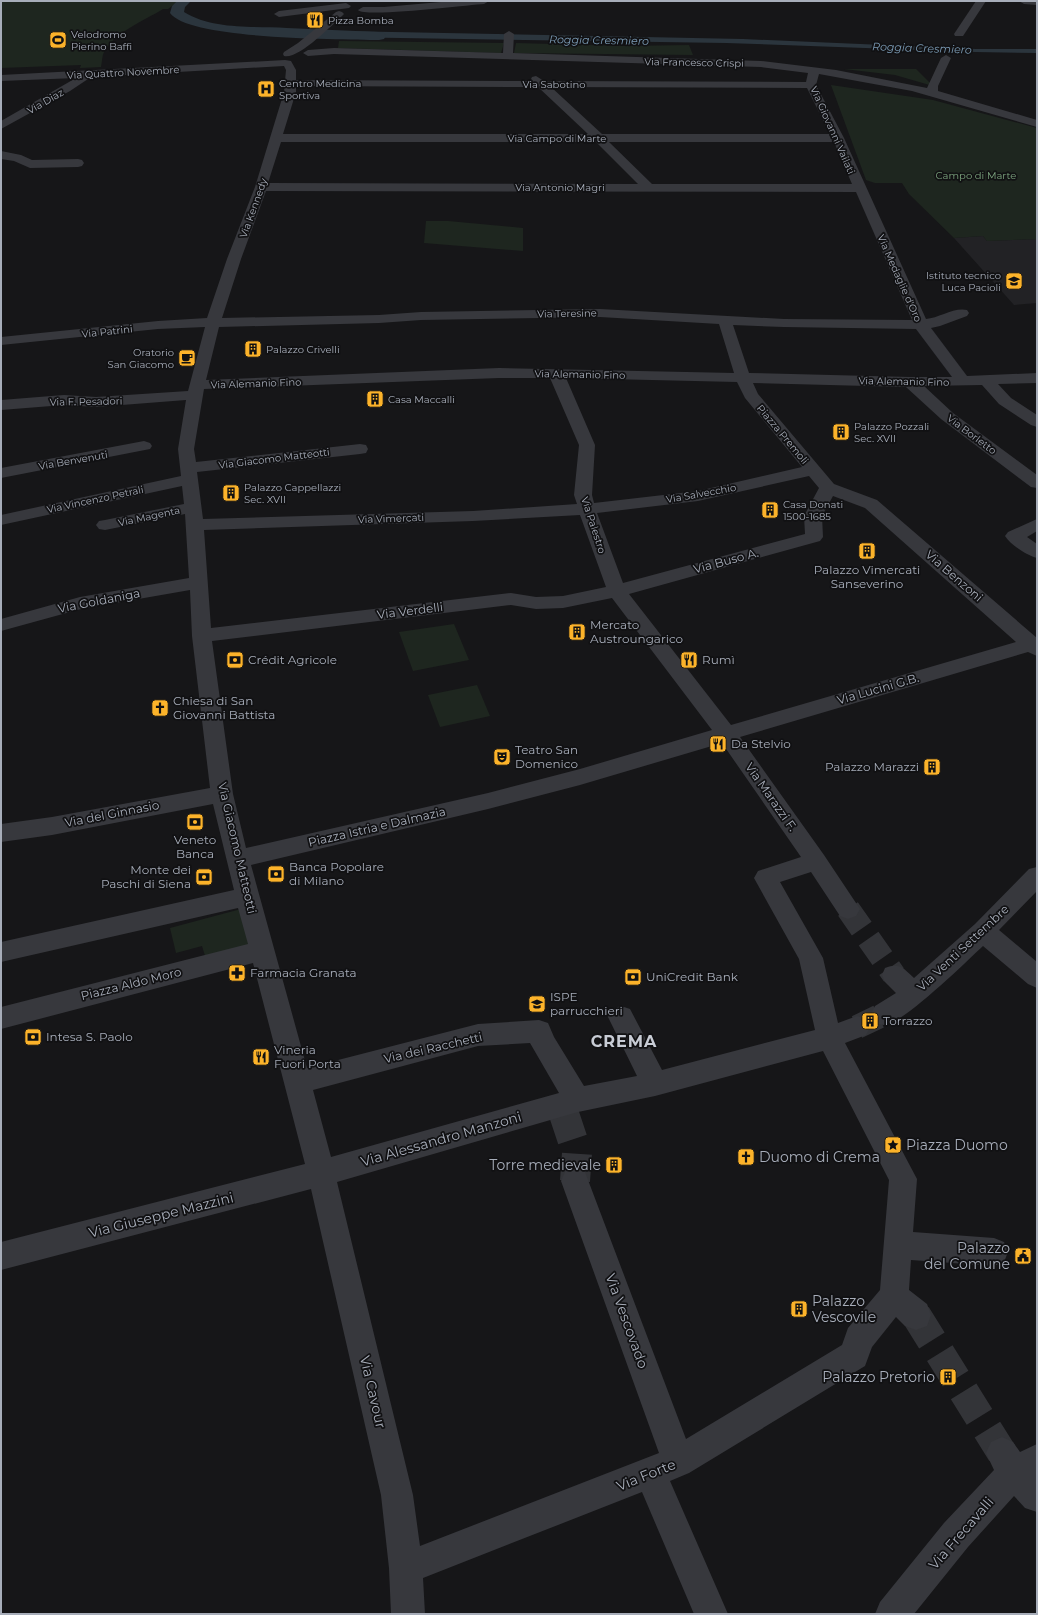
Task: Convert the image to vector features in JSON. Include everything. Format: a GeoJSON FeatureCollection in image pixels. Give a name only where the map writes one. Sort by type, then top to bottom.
{"type":"FeatureCollection","features":[{"type":"Feature","properties":{"kind":"street"},"geometry":{"type":"LineString","coordinates":[[278,14],[352,11],[484,1]]}},
{"type":"Feature","properties":{"kind":"street"},"geometry":{"type":"LineString","coordinates":[[959,34],[981,1]]}},
{"type":"Feature","properties":{"kind":"street"},"geometry":{"type":"LineString","coordinates":[[1024,1],[1037,2]]}},
{"type":"Feature","properties":{"kind":"street"},"geometry":{"type":"LineString","coordinates":[[286,59],[308,40],[331,29],[352,11]]}},
{"type":"Feature","properties":{"kind":"street"},"geometry":{"type":"LineString","coordinates":[[306,60],[320,34],[352,11]]}},
{"type":"Feature","properties":{"kind":"street"},"geometry":{"type":"LineString","coordinates":[[320,34],[324,48],[340,52]]}},
{"type":"Feature","properties":{"kind":"street"},"geometry":{"type":"LineString","coordinates":[[509,39],[510,57],[542,84],[650,188]]}},
{"type":"Feature","properties":{"kind":"street","name":"Via Francesco Crispi"},"geometry":{"type":"LineString","coordinates":[[306,60],[340,52],[761,64],[815,70],[906,87],[1032,122]]}},
{"type":"Feature","properties":{"kind":"street"},"geometry":{"type":"LineString","coordinates":[[932,94],[933,86],[946,58]]}},
{"type":"Feature","properties":{"kind":"street","name":"Via Quattro Novembre"},"geometry":{"type":"LineString","coordinates":[[1,78],[192,69],[286,59],[306,60]]}},
{"type":"Feature","properties":{"kind":"street","name":"Via Kennedy"},"geometry":{"type":"LineString","coordinates":[[286,59],[291,70],[294,88]]}},
{"type":"Feature","properties":{"kind":"street","name":"Via Kennedy"},"geometry":{"type":"LineString","coordinates":[[196,390],[213,323],[234,259],[261,187],[276,138],[294,88],[306,60]]}},
{"type":"Feature","properties":{"kind":"street","name":"Via Giovanni Vailati"},"geometry":{"type":"LineString","coordinates":[[815,70],[811,85],[838,138],[859,188]]}},
{"type":"Feature","properties":{"kind":"street","name":"Via Diaz"},"geometry":{"type":"LineString","coordinates":[[1,126],[66,89],[88,74]]}},
{"type":"Feature","properties":{"kind":"street","name":"Via Sabotino"},"geometry":{"type":"LineString","coordinates":[[294,88],[542,84],[811,85]]}},
{"type":"Feature","properties":{"kind":"street"},"geometry":{"type":"LineString","coordinates":[[1032,122],[1037,113]]}},
{"type":"Feature","properties":{"kind":"street","name":"Via Campo di Marte"},"geometry":{"type":"LineString","coordinates":[[276,138],[838,138]]}},
{"type":"Feature","properties":{"kind":"street"},"geometry":{"type":"LineString","coordinates":[[1,156],[17,158],[30,164],[78,163]]}},
{"type":"Feature","properties":{"kind":"street","name":"Via Antonio Magri"},"geometry":{"type":"LineString","coordinates":[[261,187],[859,188]]}},
{"type":"Feature","properties":{"kind":"street","name":"Via Medaglie d'Oro"},"geometry":{"type":"LineString","coordinates":[[859,188],[921,325],[963,381]]}},
{"type":"Feature","properties":{"kind":"street","name":"Via Teresine"},"geometry":{"type":"LineString","coordinates":[[213,323],[379,319],[429,315],[600,313],[726,321],[921,325],[935,323],[962,313]]}},
{"type":"Feature","properties":{"kind":"street","name":"Piazza Premoli"},"geometry":{"type":"LineString","coordinates":[[726,321],[743,378],[751,395],[828,488]]}},
{"type":"Feature","properties":{"kind":"street","name":"Via Patrini"},"geometry":{"type":"LineString","coordinates":[[1,341],[158,326],[213,323]]}},
{"type":"Feature","properties":{"kind":"street","name":"Via Alemanio Fino"},"geometry":{"type":"LineString","coordinates":[[196,390],[499,373],[556,373],[910,382],[1037,378]]}},
{"type":"Feature","properties":{"kind":"street","name":"Via Palestro"},"geometry":{"type":"LineString","coordinates":[[556,373],[586,445],[583,495],[617,591],[657,645]]}},
{"type":"Feature","properties":{"kind":"street"},"geometry":{"type":"LineString","coordinates":[[986,380],[1005,401],[1037,422]]}},
{"type":"Feature","properties":{"kind":"street","name":"Via Borletto"},"geometry":{"type":"LineString","coordinates":[[910,382],[947,416],[1037,483]]}},
{"type":"Feature","properties":{"kind":"street","name":"Via F. Pesadori"},"geometry":{"type":"LineString","coordinates":[[1,405],[64,400],[96,402],[196,390]]}},
{"type":"Feature","properties":{"kind":"street","name":"Via Giacomo Matteotti"},"geometry":{"type":"LineString","coordinates":[[196,390],[186,449],[195,525],[202,636],[222,794],[247,897],[298,1082],[321,1173]]}},
{"type":"Feature","properties":{"kind":"street","name":"Via Benvenuti"},"geometry":{"type":"LineString","coordinates":[[1,473],[144,446]]}},
{"type":"Feature","properties":{"kind":"street","name":"Via Giacomo Matteotti"},"geometry":{"type":"LineString","coordinates":[[189,474],[360,449]]}},
{"type":"Feature","properties":{"kind":"street","name":"Via Salvecchio"},"geometry":{"type":"LineString","coordinates":[[587,509],[698,496],[814,470]]}},
{"type":"Feature","properties":{"kind":"street","name":"Via Vincenzo Petrali"},"geometry":{"type":"LineString","coordinates":[[1,520],[189,474]]}},
{"type":"Feature","properties":{"kind":"street","name":"Via Benzoni"},"geometry":{"type":"LineString","coordinates":[[828,488],[871,504],[1034,647]]}},
{"type":"Feature","properties":{"kind":"street","name":"Via Buso A."},"geometry":{"type":"LineString","coordinates":[[617,591],[814,537],[813,516],[828,488]]}},
{"type":"Feature","properties":{"kind":"street","name":"Via Magenta"},"geometry":{"type":"LineString","coordinates":[[105,525],[193,507]]}},
{"type":"Feature","properties":{"kind":"street","name":"Via Vimercati"},"geometry":{"type":"LineString","coordinates":[[195,525],[473,516],[587,509]]}},
{"type":"Feature","properties":{"kind":"street"},"geometry":{"type":"LineString","coordinates":[[1037,524],[1014,536],[1037,552]]}},
{"type":"Feature","properties":{"kind":"street","name":"Via Goldaniga"},"geometry":{"type":"LineString","coordinates":[[1,625],[80,603],[198,583]]}},
{"type":"Feature","properties":{"kind":"street","name":"Via Verdelli"},"geometry":{"type":"LineString","coordinates":[[202,636],[511,599],[536,603],[563,602],[617,591]]}},
{"type":"Feature","properties":{"kind":"street","name":"Via Marazzi F."},"geometry":{"type":"LineString","coordinates":[[657,645],[726,733],[816,861],[848,910]]}},
{"type":"Feature","properties":{"kind":"street","name":"Via Lucini G.B."},"geometry":{"type":"LineString","coordinates":[[514,794],[580,777],[726,733],[1034,647]]}},
{"type":"Feature","properties":{"kind":"street","name":"Via del Ginnasio"},"geometry":{"type":"LineString","coordinates":[[1,833],[52,826],[222,794]]}},
{"type":"Feature","properties":{"kind":"street","name":"Piazza Istria e Dalmazia"},"geometry":{"type":"LineString","coordinates":[[239,859],[514,794]]}},
{"type":"Feature","properties":{"kind":"street"},"geometry":{"type":"LineString","coordinates":[[816,861],[766,878],[811,958],[829,1038],[903,1179],[898,1245],[994,1252]]}},
{"type":"Feature","properties":{"kind":"street","name":"Via Venti Settembre"},"geometry":{"type":"LineString","coordinates":[[884,1014],[914,994],[983,931],[1037,876]]}},
{"type":"Feature","properties":{"kind":"street"},"geometry":{"type":"LineString","coordinates":[[1,952],[247,897]]}},
{"type":"Feature","properties":{"kind":"street"},"geometry":{"type":"LineString","coordinates":[[983,931],[1037,977]]}},
{"type":"Feature","properties":{"kind":"street","name":"Piazza Aldo Moro"},"geometry":{"type":"LineString","coordinates":[[1,1018],[262,951]]}},
{"type":"Feature","properties":{"kind":"street"},"geometry":{"type":"LineString","coordinates":[[894,975],[914,994]]}},
{"type":"Feature","properties":{"kind":"street"},"geometry":{"type":"LineString","coordinates":[[621,1018],[655,1084]]}},
{"type":"Feature","properties":{"kind":"street"},"geometry":{"type":"LineString","coordinates":[[570,1103],[655,1084],[829,1038],[857,1027]]}},
{"type":"Feature","properties":{"kind":"street","name":"Via dei Racchetti"},"geometry":{"type":"LineString","coordinates":[[298,1082],[478,1035],[539,1031],[570,1103]]}},
{"type":"Feature","properties":{"kind":"street","name":"Via Alessandro Manzoni"},"geometry":{"type":"LineString","coordinates":[[321,1173],[570,1103]]}},
{"type":"Feature","properties":{"kind":"street","name":"Via Giuseppe Mazzini"},"geometry":{"type":"LineString","coordinates":[[1,1256],[321,1173]]}},
{"type":"Feature","properties":{"kind":"street","name":"Via Cavour"},"geometry":{"type":"LineString","coordinates":[[321,1173],[397,1496],[406,1568],[408,1614]]}},
{"type":"Feature","properties":{"kind":"street","name":"Via Vescovado"},"geometry":{"type":"LineString","coordinates":[[575,1181],[711,1614]]}},
{"type":"Feature","properties":{"kind":"street","name":"Via Forte"},"geometry":{"type":"LineString","coordinates":[[406,1568],[664,1468],[854,1355],[859,1339],[906,1307],[898,1245]]}},
{"type":"Feature","properties":{"kind":"street"},"geometry":{"type":"LineString","coordinates":[[1018,1462],[1037,1496]]}},
{"type":"Feature","properties":{"kind":"street","name":"Via Frecavalli"},"geometry":{"type":"LineString","coordinates":[[892,1614],[1018,1462]]}},
{"type":"Feature","properties":{"kind":"shaded area","name":"Istituto tecnico Luca Pacioli"},"geometry":{"type":"Polygon","coordinates":[[[983,236],[987,241],[1037,239],[1037,303],[1014,305],[954,238],[983,236]]]}},
{"type":"Feature","properties":{"kind":"green space","name":"Velodromo Pierino Baffi"},"geometry":{"type":"Polygon","coordinates":[[[1,1],[177,2],[168,9],[163,9],[123,32],[104,52],[101,67],[80,68],[81,65],[1,68],[1,1]]]}},
{"type":"Feature","properties":{"kind":"green space"},"geometry":{"type":"Polygon","coordinates":[[[339,41],[504,43],[501,53],[338,48],[339,41]]]}},
{"type":"Feature","properties":{"kind":"green space"},"geometry":{"type":"Polygon","coordinates":[[[516,43],[626,46],[689,45],[693,55],[514,53],[516,43]]]}},
{"type":"Feature","properties":{"kind":"green space"},"geometry":{"type":"Polygon","coordinates":[[[844,69],[916,69],[933,86],[895,75],[844,69]]]}},
{"type":"Feature","properties":{"kind":"green space","name":"Campo di Marte"},"geometry":{"type":"Polygon","coordinates":[[[831,85],[933,100],[1037,128],[1037,239],[987,241],[983,236],[954,238],[909,194],[902,183],[875,183],[866,180],[831,85]]]}},
{"type":"Feature","properties":{"kind":"green space"},"geometry":{"type":"Polygon","coordinates":[[[426,221],[448,221],[523,228],[523,251],[424,243],[426,221]]]}},
{"type":"Feature","properties":{"kind":"green space"},"geometry":{"type":"Polygon","coordinates":[[[454,624],[469,660],[413,671],[399,632],[454,624]]]}},
{"type":"Feature","properties":{"kind":"green space"},"geometry":{"type":"Polygon","coordinates":[[[477,685],[490,716],[440,727],[428,695],[477,685]]]}},
{"type":"Feature","properties":{"kind":"green space"},"geometry":{"type":"Polygon","coordinates":[[[241,909],[250,946],[206,959],[202,946],[176,953],[170,928],[241,909]]]}},
{"type":"Feature","properties":{"kind":"water"},"geometry":{"type":"Polygon","coordinates":[[[341,31],[743,39],[976,49],[1037,49],[1037,53],[726,43],[337,37],[341,31]]]}},
{"type":"Feature","properties":{"kind":"waterway","name":"Roggia Cresmiero"},"geometry":{"type":"LineString","coordinates":[[184,1],[179,6],[177,13],[199,24],[215,27],[240,30],[379,36]]}},
{"type":"Feature","properties":{"kind":"tunnel"},"geometry":{"type":"LineString","coordinates":[[848,909],[894,975]]}},
{"type":"Feature","properties":{"kind":"tunnel"},"geometry":{"type":"LineString","coordinates":[[857,1027],[884,1014]]}},
{"type":"Feature","properties":{"kind":"tunnel"},"geometry":{"type":"LineString","coordinates":[[561,1105],[563,1112]]}},
{"type":"Feature","properties":{"kind":"tunnel"},"geometry":{"type":"LineString","coordinates":[[563,1111],[577,1153],[575,1181]]}},
{"type":"Feature","properties":{"kind":"tunnel"},"geometry":{"type":"LineString","coordinates":[[916,1315],[1002,1453]]}},
{"type":"Feature","properties":{"kind":"place","name":"Pizza Bomba"},"geometry":{"type":"Point","coordinates":[315,20]}},
{"type":"Feature","properties":{"kind":"place","name":"Velodromo Pierino Baffi"},"geometry":{"type":"Point","coordinates":[58,40]}},
{"type":"Feature","properties":{"kind":"place","name":"Centro Medicina Sportiva"},"geometry":{"type":"Point","coordinates":[266,89]}},
{"type":"Feature","properties":{"kind":"place","name":"Istituto tecnico Luca Pacioli"},"geometry":{"type":"Point","coordinates":[1014,281]}},
{"type":"Feature","properties":{"kind":"place","name":"Palazzo Crivelli"},"geometry":{"type":"Point","coordinates":[253,349]}},
{"type":"Feature","properties":{"kind":"place","name":"Oratorio San Giacomo"},"geometry":{"type":"Point","coordinates":[187,358]}},
{"type":"Feature","properties":{"kind":"place","name":"Casa Maccalli"},"geometry":{"type":"Point","coordinates":[375,399]}},
{"type":"Feature","properties":{"kind":"place","name":"Palazzo Pozzali Sec. XVII"},"geometry":{"type":"Point","coordinates":[841,432]}},
{"type":"Feature","properties":{"kind":"place","name":"Palazzo Cappellazzi Sec. XVII"},"geometry":{"type":"Point","coordinates":[231,493]}},
{"type":"Feature","properties":{"kind":"place","name":"Casa Donati 1500-1685"},"geometry":{"type":"Point","coordinates":[770,510]}},
{"type":"Feature","properties":{"kind":"place","name":"Palazzo Vimercati Sanseverino"},"geometry":{"type":"Point","coordinates":[867,551]}},
{"type":"Feature","properties":{"kind":"place","name":"Mercato Austroungarico"},"geometry":{"type":"Point","coordinates":[577,632]}},
{"type":"Feature","properties":{"kind":"place","name":"Crédit Agricole"},"geometry":{"type":"Point","coordinates":[235,660]}},
{"type":"Feature","properties":{"kind":"place","name":"Rumì"},"geometry":{"type":"Point","coordinates":[689,660]}},
{"type":"Feature","properties":{"kind":"place","name":"Chiesa di San Giovanni Battista"},"geometry":{"type":"Point","coordinates":[160,708]}},
{"type":"Feature","properties":{"kind":"place","name":"Da Stelvio"},"geometry":{"type":"Point","coordinates":[718,744]}},
{"type":"Feature","properties":{"kind":"place","name":"Teatro San Domenico"},"geometry":{"type":"Point","coordinates":[502,757]}},
{"type":"Feature","properties":{"kind":"place","name":"Palazzo Marazzi"},"geometry":{"type":"Point","coordinates":[932,767]}},
{"type":"Feature","properties":{"kind":"place","name":"Veneto Banca"},"geometry":{"type":"Point","coordinates":[195,822]}},
{"type":"Feature","properties":{"kind":"place","name":"Banca Popolare di Milano"},"geometry":{"type":"Point","coordinates":[276,874]}},
{"type":"Feature","properties":{"kind":"place","name":"Monte dei Paschi di Siena"},"geometry":{"type":"Point","coordinates":[204,877]}},
{"type":"Feature","properties":{"kind":"place","name":"Farmacia Granata"},"geometry":{"type":"Point","coordinates":[237,973]}},
{"type":"Feature","properties":{"kind":"place","name":"UniCredit Bank"},"geometry":{"type":"Point","coordinates":[633,977]}},
{"type":"Feature","properties":{"kind":"place","name":"ISPE parrucchieri"},"geometry":{"type":"Point","coordinates":[537,1004]}},
{"type":"Feature","properties":{"kind":"place","name":"Torrazzo"},"geometry":{"type":"Point","coordinates":[870,1021]}},
{"type":"Feature","properties":{"kind":"place","name":"Intesa S. Paolo"},"geometry":{"type":"Point","coordinates":[33,1037]}},
{"type":"Feature","properties":{"kind":"place","name":"Vineria Fuori Porta"},"geometry":{"type":"Point","coordinates":[261,1057]}},
{"type":"Feature","properties":{"kind":"place","name":"Piazza Duomo"},"geometry":{"type":"Point","coordinates":[893,1145]}},
{"type":"Feature","properties":{"kind":"place","name":"Duomo di Crema"},"geometry":{"type":"Point","coordinates":[746,1157]}},
{"type":"Feature","properties":{"kind":"place","name":"Torre medievale"},"geometry":{"type":"Point","coordinates":[614,1165]}},
{"type":"Feature","properties":{"kind":"place","name":"Palazzo del Comune"},"geometry":{"type":"Point","coordinates":[1023,1256]}},
{"type":"Feature","properties":{"kind":"place","name":"Palazzo Vescovile"},"geometry":{"type":"Point","coordinates":[799,1309]}},
{"type":"Feature","properties":{"kind":"place","name":"Palazzo Pretorio"},"geometry":{"type":"Point","coordinates":[948,1377]}},
{"type":"Feature","properties":{"kind":"district","name":"CREMA"},"geometry":{"type":"Point","coordinates":[624,1041]}}]}
